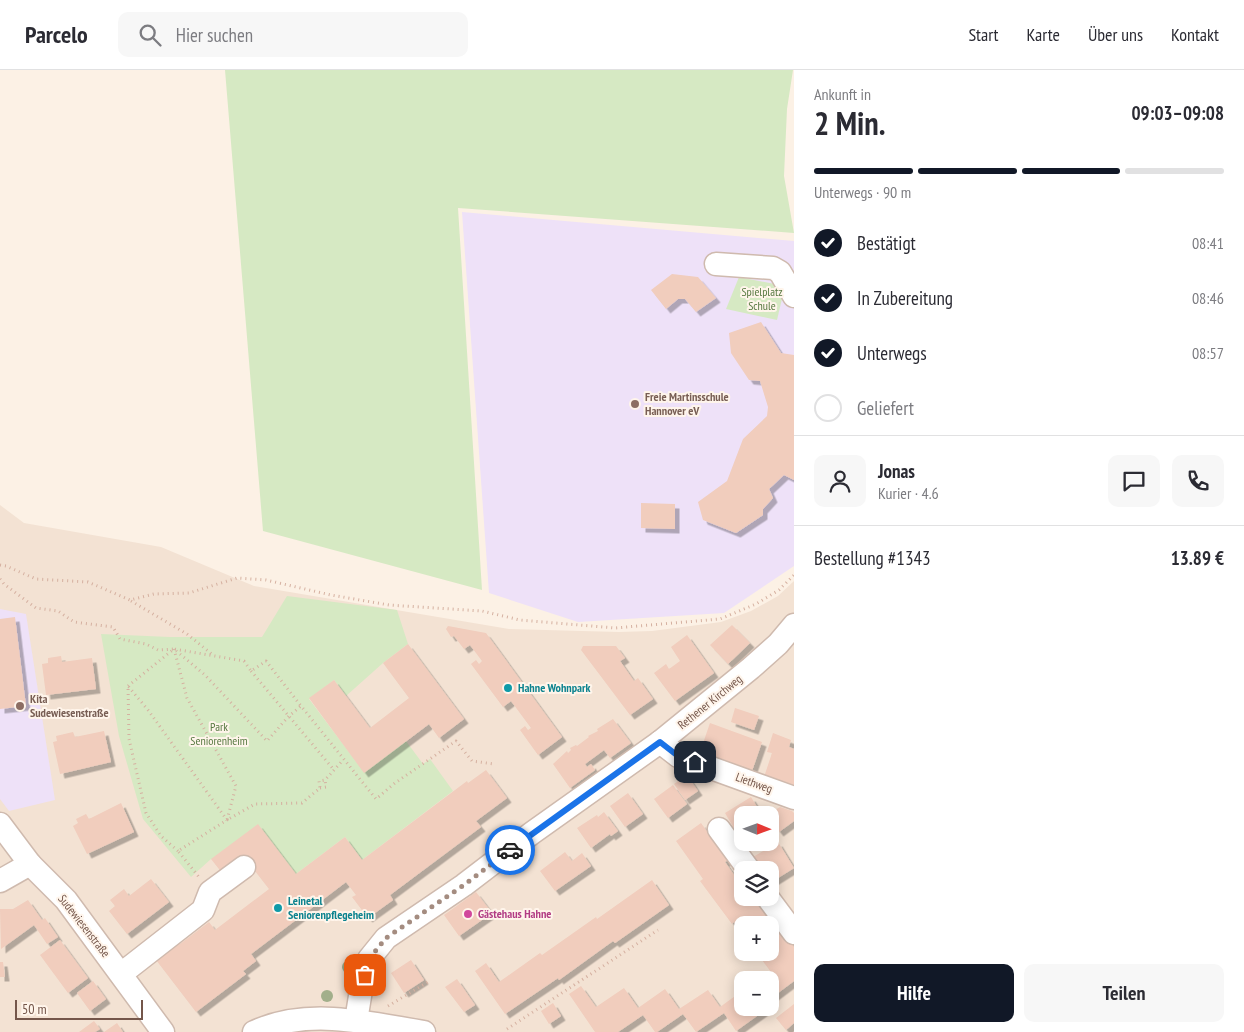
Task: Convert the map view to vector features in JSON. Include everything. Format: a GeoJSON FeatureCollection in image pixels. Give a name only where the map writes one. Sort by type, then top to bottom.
{"type":"FeatureCollection","features":[{"type":"Feature","properties":{"kind":"street"},"geometry":{"type":"LineString","coordinates":[[716,264],[773,268],[780,272],[794,296]]}},
{"type":"Feature","properties":{"kind":"street","name":"Rethener Kirchweg"},"geometry":{"type":"LineString","coordinates":[[360,1021],[361,990],[369,959],[386,938],[464,885],[532,833],[660,742],[751,668],[778,644],[794,625]]}},
{"type":"Feature","properties":{"kind":"street","name":"Liethweg"},"geometry":{"type":"LineString","coordinates":[[660,742],[678,756],[794,798]]}},
{"type":"Feature","properties":{"kind":"street","name":"Sudewiesenstraße"},"geometry":{"type":"LineString","coordinates":[[0,824],[30,864],[66,900],[163,1032]]}},
{"type":"Feature","properties":{"kind":"street"},"geometry":{"type":"LineString","coordinates":[[719,829],[742,861]]}},
{"type":"Feature","properties":{"kind":"street"},"geometry":{"type":"LineString","coordinates":[[0,881],[30,864]]}},
{"type":"Feature","properties":{"kind":"street"},"geometry":{"type":"LineString","coordinates":[[120,974],[203,910],[210,892],[244,867]]}},
{"type":"Feature","properties":{"kind":"street"},"geometry":{"type":"LineString","coordinates":[[774,906],[794,933]]}},
{"type":"Feature","properties":{"kind":"street"},"geometry":{"type":"LineString","coordinates":[[254,1032],[285,1022],[312,1018],[360,1021],[424,1032]]}},
{"type":"Feature","properties":{"kind":"path"},"geometry":{"type":"LineString","coordinates":[[0,565],[36,579],[88,582],[130,600],[187,634],[213,656]]}},
{"type":"Feature","properties":{"kind":"path"},"geometry":{"type":"LineString","coordinates":[[130,600],[154,594],[189,594],[237,578],[266,580],[331,595],[389,605],[482,611],[520,620],[615,628],[720,619],[756,604],[779,590],[794,576]]}},
{"type":"Feature","properties":{"kind":"path"},"geometry":{"type":"LineString","coordinates":[[0,579],[36,608],[58,611],[74,622],[113,627],[120,639],[146,644],[158,650],[174,649],[244,661],[334,770]]}},
{"type":"Feature","properties":{"kind":"path"},"geometry":{"type":"LineString","coordinates":[[0,588],[4,584]]}},
{"type":"Feature","properties":{"kind":"path"},"geometry":{"type":"LineString","coordinates":[[128,686],[174,649]]}},
{"type":"Feature","properties":{"kind":"path"},"geometry":{"type":"LineString","coordinates":[[174,649],[205,675],[267,740],[301,706]]}},
{"type":"Feature","properties":{"kind":"path"},"geometry":{"type":"LineString","coordinates":[[174,649],[187,698],[236,786],[228,820]]}},
{"type":"Feature","properties":{"kind":"path"},"geometry":{"type":"LineString","coordinates":[[251,671],[266,661],[376,799],[395,783],[456,740],[472,761],[494,764]]}},
{"type":"Feature","properties":{"kind":"path"},"geometry":{"type":"LineString","coordinates":[[128,686],[148,710],[228,820]]}},
{"type":"Feature","properties":{"kind":"path"},"geometry":{"type":"LineString","coordinates":[[128,686],[129,739],[146,813],[162,836],[178,851],[210,892]]}},
{"type":"Feature","properties":{"kind":"path"},"geometry":{"type":"LineString","coordinates":[[320,788],[319,781],[325,780],[343,760]]}},
{"type":"Feature","properties":{"kind":"path"},"geometry":{"type":"LineString","coordinates":[[178,851],[255,804],[302,803],[320,788],[326,786],[325,780]]}},
{"type":"Feature","properties":{"kind":"path"},"geometry":{"type":"LineString","coordinates":[[507,1028],[658,930]]}},
{"type":"Feature","properties":{"kind":"path"},"geometry":{"type":"LineString","coordinates":[[360,1021],[428,982]]}},
{"type":"Feature","properties":{"kind":"shaded area","name":"Freie Martinsschule Hannover eV"},"geometry":{"type":"Polygon","coordinates":[[[462,212],[794,241],[794,566],[724,613],[578,622],[489,593],[462,212]]]}},
{"type":"Feature","properties":{"kind":"shaded area"},"geometry":{"type":"Polygon","coordinates":[[[0,505],[24,523],[161,547],[254,586],[509,629],[652,631],[721,622],[751,611],[778,596],[794,581],[794,1032],[0,1032],[0,505]]]}},
{"type":"Feature","properties":{"kind":"shaded area","name":"Kita Sudewiesenstraße"},"geometry":{"type":"Polygon","coordinates":[[[0,609],[26,614],[55,800],[9,811],[0,799],[0,609]]]}},
{"type":"Feature","properties":{"kind":"green space"},"geometry":{"type":"Polygon","coordinates":[[[225,70],[793,70],[787,109],[784,176],[794,233],[458,208],[482,590],[263,531],[225,70]]]}},
{"type":"Feature","properties":{"kind":"green space","name":"Spielplatz Schule"},"geometry":{"type":"Polygon","coordinates":[[[739,277],[785,286],[777,320],[726,309],[739,277]]]}},
{"type":"Feature","properties":{"kind":"green space","name":"Park Seniorenheim"},"geometry":{"type":"Polygon","coordinates":[[[287,596],[397,610],[408,644],[383,663],[346,696],[334,680],[309,699],[364,772],[406,741],[423,764],[430,759],[453,791],[362,860],[345,837],[296,874],[211,859],[191,877],[143,819],[119,736],[101,634],[170,637],[262,637],[287,596]]]}},
{"type":"Feature","properties":{"kind":"building"},"geometry":{"type":"Polygon","coordinates":[[[672,274],[698,277],[716,298],[696,312],[685,299],[678,299],[666,309],[651,290],[672,274]]]}},
{"type":"Feature","properties":{"kind":"building"},"geometry":{"type":"Polygon","coordinates":[[[761,322],[781,353],[794,355],[794,480],[784,475],[769,489],[773,498],[763,509],[763,515],[736,533],[703,520],[698,502],[727,481],[743,439],[767,416],[768,407],[760,381],[749,380],[731,353],[729,333],[761,322]]]}},
{"type":"Feature","properties":{"kind":"building"},"geometry":{"type":"Polygon","coordinates":[[[641,503],[675,504],[675,529],[641,528],[641,503]]]}},
{"type":"Feature","properties":{"kind":"building"},"geometry":{"type":"Polygon","coordinates":[[[15,617],[26,706],[0,709],[0,619],[15,617]]]}},
{"type":"Feature","properties":{"kind":"building"},"geometry":{"type":"Polygon","coordinates":[[[732,625],[750,643],[728,664],[710,645],[732,625]]]}},
{"type":"Feature","properties":{"kind":"building","name":"Hahne Wohnpark"},"geometry":{"type":"Polygon","coordinates":[[[448,626],[486,633],[562,737],[538,755],[520,730],[525,726],[528,730],[531,728],[511,701],[503,707],[471,664],[476,660],[479,664],[482,661],[470,645],[464,649],[454,636],[451,637],[446,629],[448,626]]]}},
{"type":"Feature","properties":{"kind":"building"},"geometry":{"type":"Polygon","coordinates":[[[687,635],[714,673],[675,701],[654,673],[666,664],[669,669],[680,661],[671,647],[687,635]]]}},
{"type":"Feature","properties":{"kind":"building"},"geometry":{"type":"Polygon","coordinates":[[[408,644],[464,719],[439,738],[429,724],[364,773],[309,698],[334,680],[370,728],[409,698],[383,663],[408,644]]]}},
{"type":"Feature","properties":{"kind":"building"},"geometry":{"type":"Polygon","coordinates":[[[583,646],[616,646],[625,658],[620,661],[634,681],[638,678],[653,699],[630,715],[581,650],[583,646]]]}},
{"type":"Feature","properties":{"kind":"building"},"geometry":{"type":"Polygon","coordinates":[[[61,656],[62,662],[92,658],[96,689],[46,695],[42,664],[48,663],[48,658],[61,656]]]}},
{"type":"Feature","properties":{"kind":"building"},"geometry":{"type":"Polygon","coordinates":[[[735,708],[759,716],[754,730],[731,722],[735,708]]]}},
{"type":"Feature","properties":{"kind":"building"},"geometry":{"type":"Polygon","coordinates":[[[613,719],[631,743],[610,758],[604,750],[585,764],[587,767],[591,764],[595,770],[570,788],[553,764],[567,751],[568,753],[571,750],[570,748],[577,746],[588,736],[598,731],[597,729],[613,719]]]}},
{"type":"Feature","properties":{"kind":"building"},"geometry":{"type":"Polygon","coordinates":[[[710,723],[762,742],[752,771],[700,752],[710,723]]]}},
{"type":"Feature","properties":{"kind":"building"},"geometry":{"type":"Polygon","coordinates":[[[104,731],[111,762],[60,774],[53,742],[57,741],[56,736],[73,732],[75,737],[104,731]]]}},
{"type":"Feature","properties":{"kind":"building"},"geometry":{"type":"Polygon","coordinates":[[[773,733],[791,740],[789,747],[794,749],[794,787],[764,777],[772,753],[767,752],[773,733]]]}},
{"type":"Feature","properties":{"kind":"building","name":"Leinetal Seniorenpflegeheim"},"geometry":{"type":"Polygon","coordinates":[[[486,770],[507,798],[476,821],[481,827],[390,895],[393,900],[368,918],[352,897],[356,895],[346,882],[251,954],[256,961],[243,971],[246,974],[196,1012],[153,956],[176,939],[180,944],[209,922],[215,930],[269,889],[245,858],[223,874],[211,859],[258,824],[296,874],[345,837],[362,860],[467,781],[468,783],[486,770]]]}},
{"type":"Feature","properties":{"kind":"building"},"geometry":{"type":"Polygon","coordinates":[[[687,775],[698,791],[685,800],[674,784],[687,775]]]}},
{"type":"Feature","properties":{"kind":"building"},"geometry":{"type":"Polygon","coordinates":[[[673,785],[687,804],[668,818],[654,799],[673,785]]]}},
{"type":"Feature","properties":{"kind":"building"},"geometry":{"type":"Polygon","coordinates":[[[628,793],[643,814],[625,827],[610,806],[628,793]]]}},
{"type":"Feature","properties":{"kind":"building"},"geometry":{"type":"Polygon","coordinates":[[[751,797],[756,806],[736,806],[751,797]]]}},
{"type":"Feature","properties":{"kind":"building"},"geometry":{"type":"Polygon","coordinates":[[[121,803],[134,832],[87,854],[73,826],[78,823],[76,819],[86,814],[89,819],[121,803]]]}},
{"type":"Feature","properties":{"kind":"building"},"geometry":{"type":"Polygon","coordinates":[[[734,807],[734,828],[725,813],[734,807]]]}},
{"type":"Feature","properties":{"kind":"building"},"geometry":{"type":"Polygon","coordinates":[[[779,808],[792,811],[794,813],[794,821],[779,832],[779,808]]]}},
{"type":"Feature","properties":{"kind":"building"},"geometry":{"type":"Polygon","coordinates":[[[604,812],[618,831],[611,836],[610,834],[591,848],[577,828],[604,812]]]}},
{"type":"Feature","properties":{"kind":"building"},"geometry":{"type":"Polygon","coordinates":[[[701,823],[728,860],[725,862],[734,875],[734,906],[764,906],[771,916],[734,916],[732,924],[700,881],[703,879],[676,841],[701,823]]]}},
{"type":"Feature","properties":{"kind":"building"},"geometry":{"type":"Polygon","coordinates":[[[779,844],[794,868],[779,877],[779,861],[756,861],[753,857],[763,851],[779,851],[779,844]]]}},
{"type":"Feature","properties":{"kind":"building"},"geometry":{"type":"Polygon","coordinates":[[[565,852],[572,861],[582,853],[591,866],[555,891],[540,871],[565,852]]]}},
{"type":"Feature","properties":{"kind":"building"},"geometry":{"type":"Polygon","coordinates":[[[151,879],[169,902],[127,934],[109,911],[115,906],[110,900],[124,889],[129,896],[151,879]]]}},
{"type":"Feature","properties":{"kind":"building"},"geometry":{"type":"Polygon","coordinates":[[[652,880],[669,905],[615,943],[613,941],[559,980],[558,978],[505,1014],[475,971],[486,963],[499,982],[540,953],[542,955],[596,917],[597,919],[652,880]]]}},
{"type":"Feature","properties":{"kind":"building","name":"Gästehaus Hahne"},"geometry":{"type":"Polygon","coordinates":[[[476,892],[492,913],[459,936],[444,915],[476,892]]]}},
{"type":"Feature","properties":{"kind":"building"},"geometry":{"type":"Polygon","coordinates":[[[28,900],[42,920],[45,918],[58,937],[47,944],[34,925],[1,949],[0,909],[13,909],[28,900]]]}},
{"type":"Feature","properties":{"kind":"building"},"geometry":{"type":"Polygon","coordinates":[[[779,927],[794,947],[794,981],[779,992],[779,971],[770,971],[763,961],[779,961],[779,927]]]}},
{"type":"Feature","properties":{"kind":"building"},"geometry":{"type":"Polygon","coordinates":[[[60,940],[88,978],[68,993],[40,955],[60,940]]]}},
{"type":"Feature","properties":{"kind":"building"},"geometry":{"type":"Polygon","coordinates":[[[411,960],[424,980],[404,993],[391,973],[411,960]]]}},
{"type":"Feature","properties":{"kind":"building"},"geometry":{"type":"Polygon","coordinates":[[[0,962],[3,962],[5,977],[0,977],[0,962]]]}},
{"type":"Feature","properties":{"kind":"building"},"geometry":{"type":"Polygon","coordinates":[[[457,979],[475,1005],[464,1012],[445,987],[457,979]]]}},
{"type":"Feature","properties":{"kind":"building"},"geometry":{"type":"Polygon","coordinates":[[[93,981],[106,999],[90,1011],[77,993],[93,981]]]}},
{"type":"Feature","properties":{"kind":"building"},"geometry":{"type":"Polygon","coordinates":[[[581,986],[596,1007],[624,988],[638,1008],[665,989],[679,1009],[708,990],[720,1007],[734,997],[734,1016],[757,1016],[736,1031],[724,1013],[696,1032],[683,1014],[657,1032],[655,1032],[643,1015],[618,1032],[595,1032],[569,994],[581,986]]]}},
{"type":"Feature","properties":{"kind":"building"},"geometry":{"type":"Polygon","coordinates":[[[553,1003],[561,1016],[549,1024],[541,1011],[553,1003]]]}},
{"type":"Feature","properties":{"kind":"building"},"geometry":{"type":"Polygon","coordinates":[[[794,1004],[794,1023],[786,1030],[776,1018],[794,1004]]]}},
{"type":"Feature","properties":{"kind":"building"},"geometry":{"type":"Polygon","coordinates":[[[94,1021],[100,1029],[95,1032],[79,1032],[94,1021]]]}},
{"type":"Feature","properties":{"kind":"building"},"geometry":{"type":"Polygon","coordinates":[[[117,1023],[123,1032],[104,1032],[117,1023]]]}},
{"type":"Feature","properties":{"kind":"way so far"},"geometry":{"type":"LineString","coordinates":[[365,975],[369,959],[386,938],[464,885],[510,850]]}},
{"type":"Feature","properties":{"kind":"place","name":"Freie Martinsschule Hannover eV"},"geometry":{"type":"Point","coordinates":[635,404]}},
{"type":"Feature","properties":{"kind":"place","name":"Hahne Wohnpark"},"geometry":{"type":"Point","coordinates":[508,688]}},
{"type":"Feature","properties":{"kind":"place","name":"Kita Sudewiesenstraße"},"geometry":{"type":"Point","coordinates":[20,706]}},
{"type":"Feature","properties":{"kind":"place","name":"Leinetal Seniorenpflegeheim"},"geometry":{"type":"Point","coordinates":[278,908]}},
{"type":"Feature","properties":{"kind":"place","name":"Gästehaus Hahne"},"geometry":{"type":"Point","coordinates":[468,914]}},
{"type":"Feature","properties":{"kind":"route"},"geometry":{"type":"LineString","coordinates":[[510,850],[660,742],[678,756],[695,762]]}}]}
